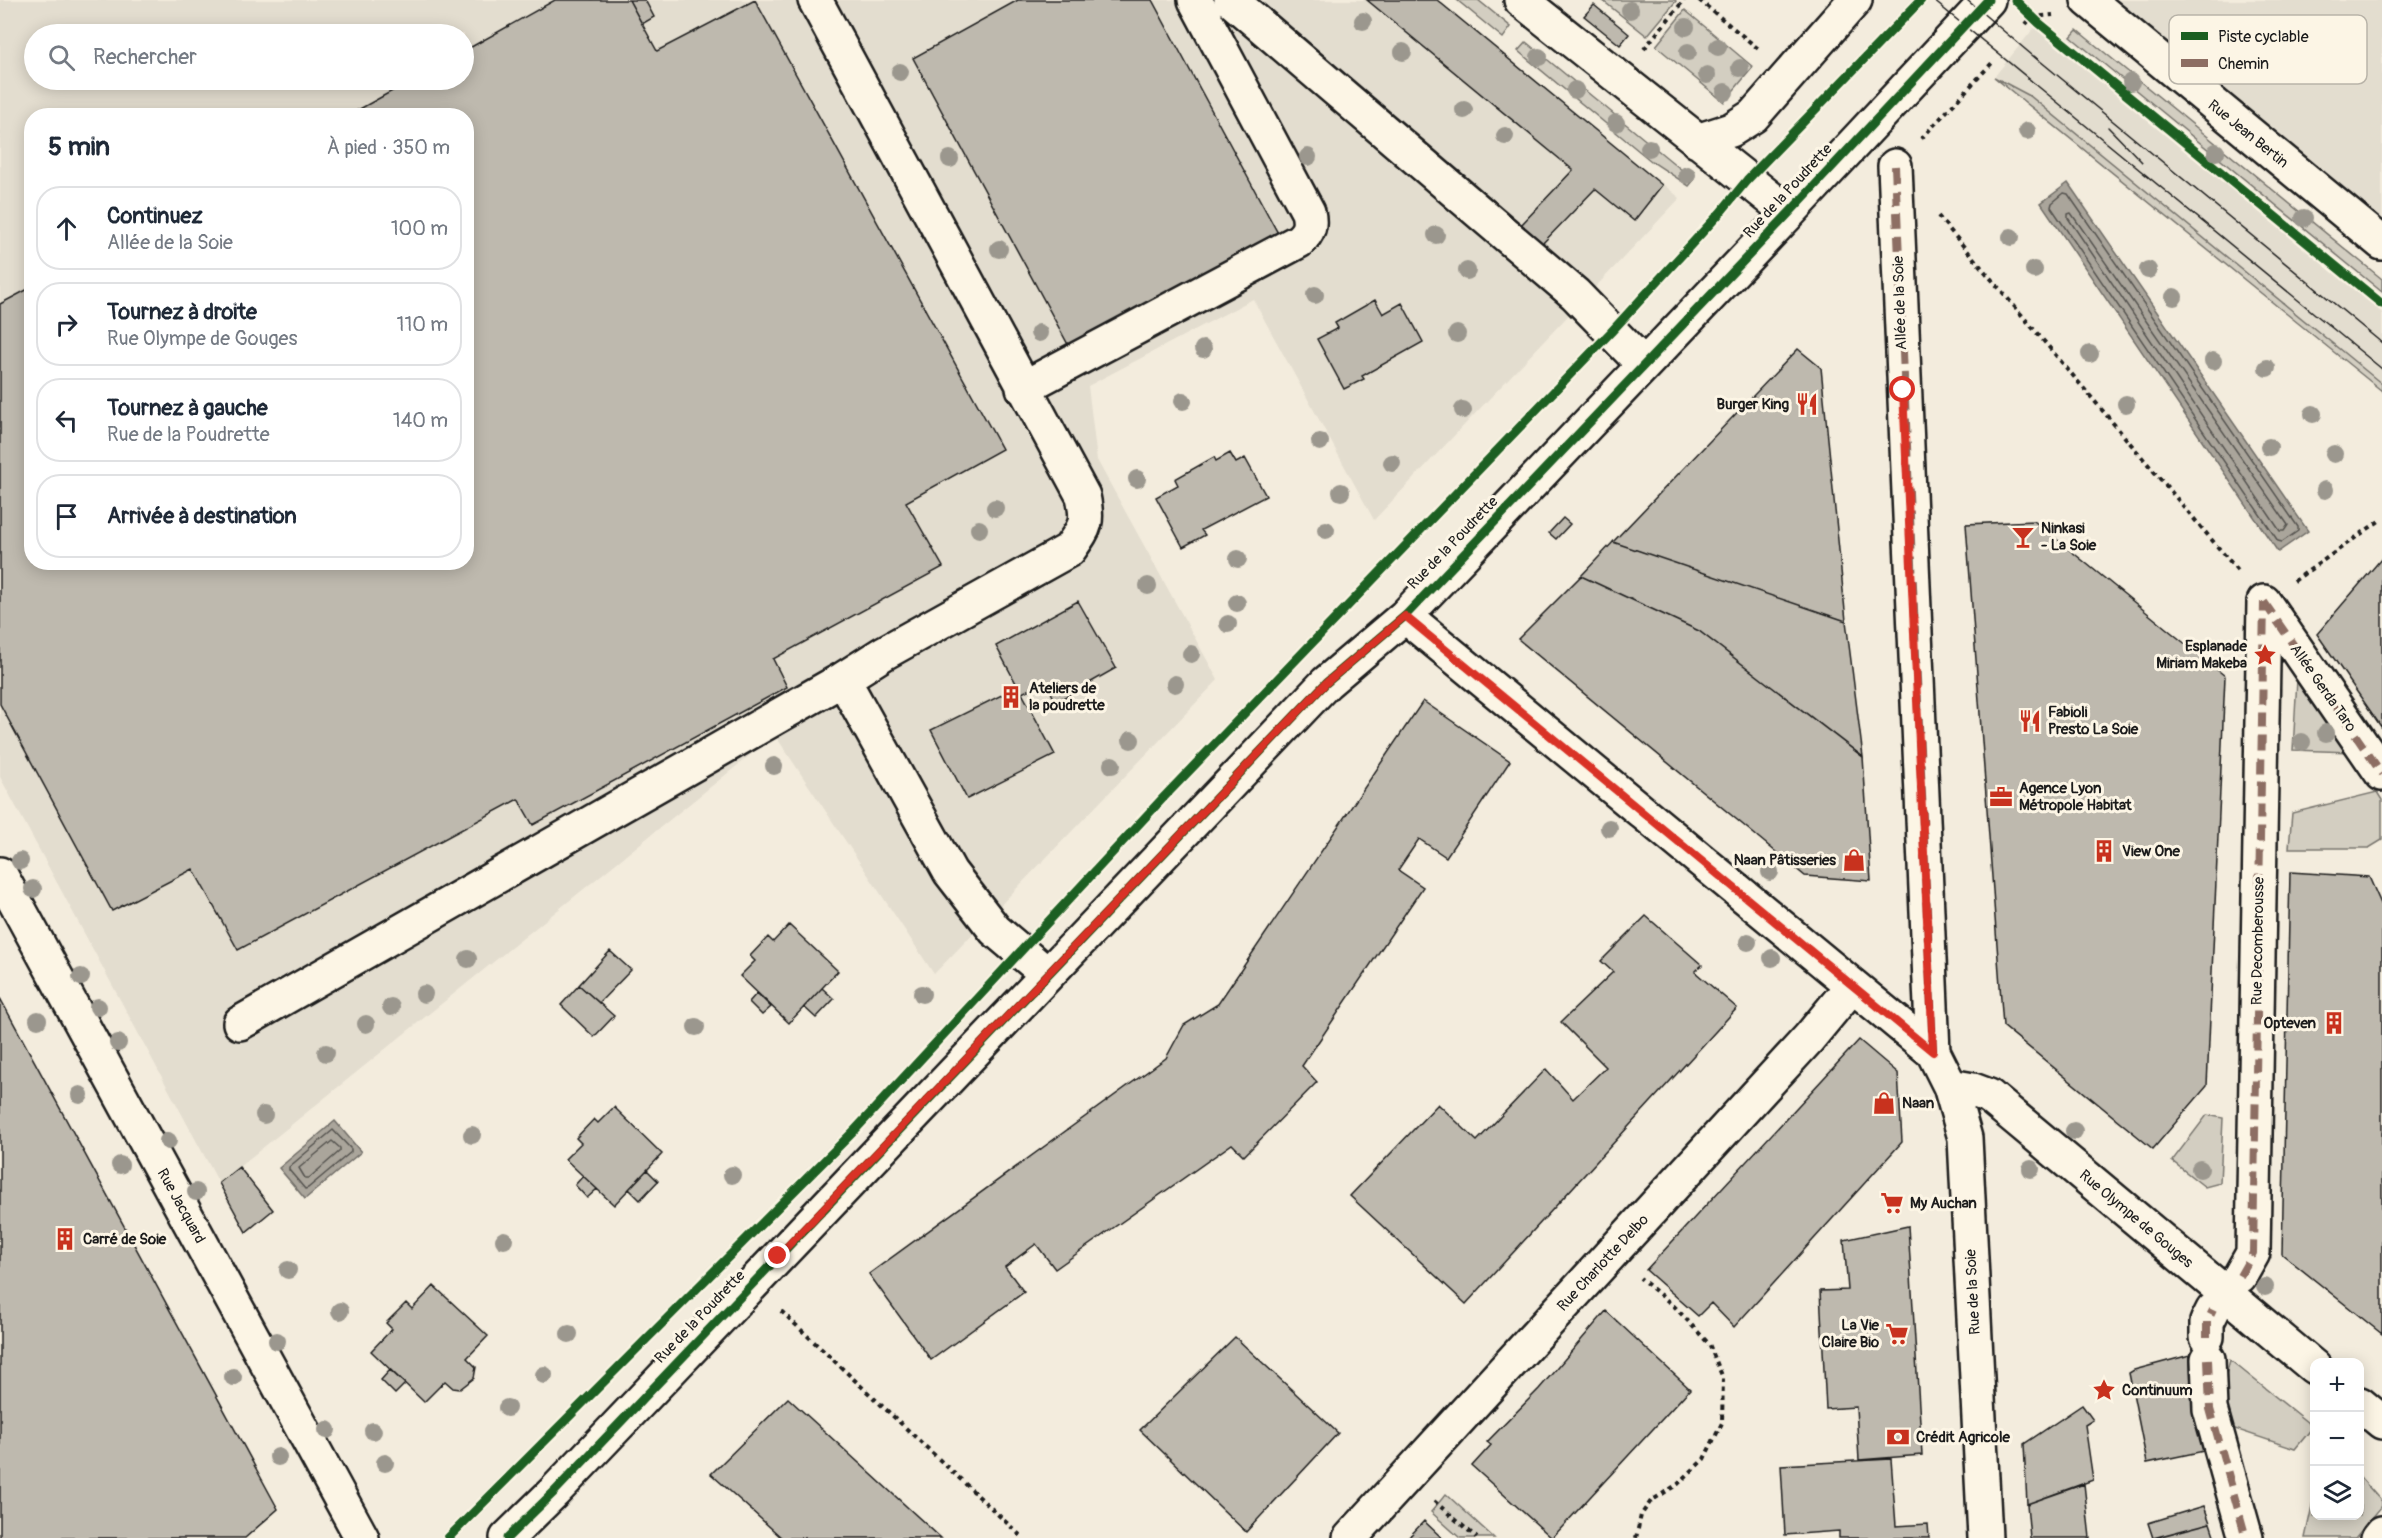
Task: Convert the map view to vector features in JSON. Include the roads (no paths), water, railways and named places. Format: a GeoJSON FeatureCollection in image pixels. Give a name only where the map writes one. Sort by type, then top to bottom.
{"type":"FeatureCollection","features":[{"type":"Feature","properties":{"kind":"street"},"geometry":{"type":"LineString","coordinates":[[240,1023],[843,680],[884,653],[1069,550],[1081,533],[1087,517],[1083,496],[814,0]]}},
{"type":"Feature","properties":{"kind":"street"},"geometry":{"type":"LineString","coordinates":[[1023,388],[1299,241],[1307,234],[1310,223],[1308,212],[1195,0]]}},
{"type":"Feature","properties":{"kind":"street"},"geometry":{"type":"LineString","coordinates":[[1231,0],[1575,294],[1644,365]]}},
{"type":"Feature","properties":{"kind":"street"},"geometry":{"type":"LineString","coordinates":[[1521,0],[1789,213]]}},
{"type":"Feature","properties":{"kind":"street"},"geometry":{"type":"LineString","coordinates":[[1697,141],[1731,130],[1753,116],[1855,0]]}},
{"type":"Feature","properties":{"kind":"street","name":"Rue de la Poudrette"},"geometry":{"type":"LineString","coordinates":[[507,1538],[554,1492],[1326,683],[1405,616],[1789,213],[1988,0]]}},
{"type":"Feature","properties":{"kind":"street","name":"Rue Jean Bertin"},"geometry":{"type":"LineString","coordinates":[[2088,0],[2169,67]]}},
{"type":"Feature","properties":{"kind":"street","name":"Rue Jean Bertin"},"geometry":{"type":"LineString","coordinates":[[2190,84],[2382,243]]}},
{"type":"Feature","properties":{"kind":"street","name":"Allée de la Soie"},"geometry":{"type":"LineString","coordinates":[[1895,166],[1933,1052]]}},
{"type":"Feature","properties":{"kind":"street","name":"Allée Gerda Taro"},"geometry":{"type":"LineString","coordinates":[[2264,602],[2382,774]]}},
{"type":"Feature","properties":{"kind":"street","name":"Rue Decomberousse"},"geometry":{"type":"LineString","coordinates":[[2240,1276],[2253,1254],[2264,602]]}},
{"type":"Feature","properties":{"kind":"street"},"geometry":{"type":"LineString","coordinates":[[1405,616],[1933,1052]]}},
{"type":"Feature","properties":{"kind":"street"},"geometry":{"type":"LineString","coordinates":[[843,680],[950,872],[995,930],[1047,974]]}},
{"type":"Feature","properties":{"kind":"street","name":"Rue Jacquard"},"geometry":{"type":"LineString","coordinates":[[0,874],[362,1538]]}},
{"type":"Feature","properties":{"kind":"street","name":"Rue Charlotte Delbo"},"geometry":{"type":"LineString","coordinates":[[1350,1538],[1801,1047],[1852,986]]}},
{"type":"Feature","properties":{"kind":"street","name":"Rue de la Soie"},"geometry":{"type":"LineString","coordinates":[[1933,1052],[1950,1086],[1965,1138],[1985,1538]]}},
{"type":"Feature","properties":{"kind":"street","name":"Rue Olympe de Gouges"},"geometry":{"type":"LineString","coordinates":[[1950,1086],[1973,1090],[1989,1096],[2310,1364]]}},
{"type":"Feature","properties":{"kind":"street"},"geometry":{"type":"LineString","coordinates":[[2209,1335],[2210,1410],[2246,1538]]}},
{"type":"Feature","properties":{"kind":"street"},"geometry":{"type":"LineString","coordinates":[[2364,1407],[2382,1422]]}},
{"type":"Feature","properties":{"kind":"street"},"geometry":{"type":"LineString","coordinates":[[2378,1538],[2382,1533]]}},
{"type":"Feature","properties":{"kind":"water"},"geometry":{"type":"Polygon","coordinates":[[[2068,183],[2308,531],[2278,552],[2041,203],[2068,183]]]}},
{"type":"Feature","properties":{"kind":"water"},"geometry":{"type":"Polygon","coordinates":[[[335,1121],[361,1152],[305,1199],[279,1168],[335,1121]]]}},
{"type":"Feature","properties":{"kind":"tram line"},"geometry":{"type":"LineString","coordinates":[[1933,0],[2382,369]]}},
{"type":"Feature","properties":{"kind":"tram line"},"geometry":{"type":"LineString","coordinates":[[1967,0],[2039,61]]}},
{"type":"Feature","properties":{"kind":"tram line"},"geometry":{"type":"LineString","coordinates":[[2034,56],[2382,343]]}},
{"type":"Feature","properties":{"kind":"tram line"},"geometry":{"type":"LineString","coordinates":[[2108,127],[2142,162]]}},
{"type":"Feature","properties":{"kind":"place","name":"Burger King"},"geometry":{"type":"Point","coordinates":[1807,404]}},
{"type":"Feature","properties":{"kind":"place","name":"Ninkasi - La Soie"},"geometry":{"type":"Point","coordinates":[2023,537]}},
{"type":"Feature","properties":{"kind":"place","name":"Esplanade Miriam Makeba"},"geometry":{"type":"Point","coordinates":[2265,655]}},
{"type":"Feature","properties":{"kind":"place","name":"Ateliers de la poudrette"},"geometry":{"type":"Point","coordinates":[1011,697]}},
{"type":"Feature","properties":{"kind":"place","name":"Fabioli Presto La Soie"},"geometry":{"type":"Point","coordinates":[2030,721]}},
{"type":"Feature","properties":{"kind":"place","name":"Agence Lyon Métropole Habitat"},"geometry":{"type":"Point","coordinates":[2001,797]}},
{"type":"Feature","properties":{"kind":"place","name":"View One"},"geometry":{"type":"Point","coordinates":[2104,851]}},
{"type":"Feature","properties":{"kind":"place","name":"Naan Pâtisseries"},"geometry":{"type":"Point","coordinates":[1854,860]}},
{"type":"Feature","properties":{"kind":"place","name":"Opteven"},"geometry":{"type":"Point","coordinates":[2334,1023]}},
{"type":"Feature","properties":{"kind":"place","name":"Naan"},"geometry":{"type":"Point","coordinates":[1884,1103]}},
{"type":"Feature","properties":{"kind":"place","name":"My Auchan"},"geometry":{"type":"Point","coordinates":[1892,1203]}},
{"type":"Feature","properties":{"kind":"place","name":"Carré de Soie"},"geometry":{"type":"Point","coordinates":[65,1239]}},
{"type":"Feature","properties":{"kind":"place","name":"La Vie Claire Bio"},"geometry":{"type":"Point","coordinates":[1897,1334]}},
{"type":"Feature","properties":{"kind":"place","name":"Continuum"},"geometry":{"type":"Point","coordinates":[2104,1390]}},
{"type":"Feature","properties":{"kind":"place","name":"Crédit Agricole"},"geometry":{"type":"Point","coordinates":[1898,1437]}}]}
